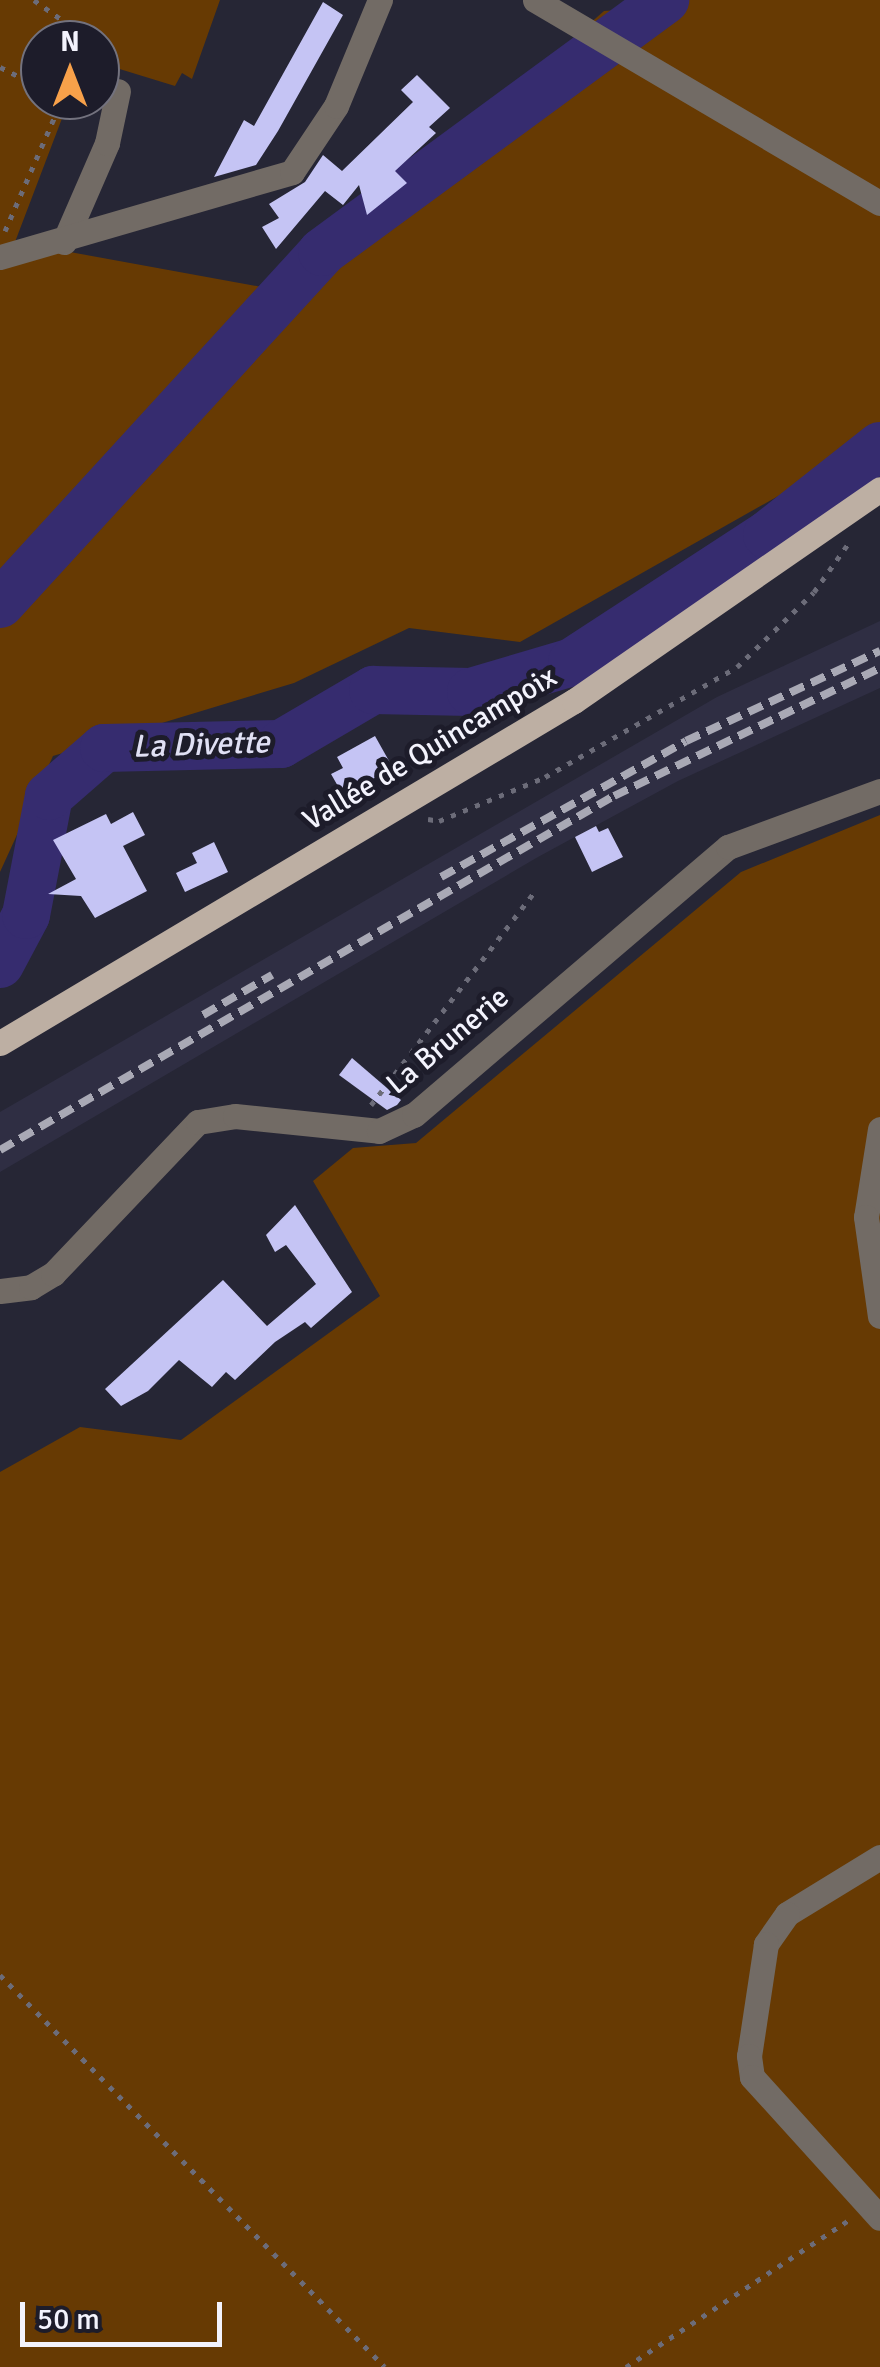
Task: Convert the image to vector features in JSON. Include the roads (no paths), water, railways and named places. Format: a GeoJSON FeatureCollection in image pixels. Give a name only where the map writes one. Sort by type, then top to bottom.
{"type":"FeatureCollection","features":[{"type":"Feature","properties":{"kind":"main road","name":"Vallée de Quincampoix"},"geometry":{"type":"LineString","coordinates":[[0,1043],[574,701],[880,490]]}},
{"type":"Feature","properties":{"kind":"street"},"geometry":{"type":"LineString","coordinates":[[12,255],[292,172],[336,106],[380,0]]}},
{"type":"Feature","properties":{"kind":"street"},"geometry":{"type":"LineString","coordinates":[[535,0],[576,20],[880,203]]}},
{"type":"Feature","properties":{"kind":"street"},"geometry":{"type":"LineString","coordinates":[[64,242],[107,143],[112,120]]}},
{"type":"Feature","properties":{"kind":"street","name":"La Brunerie"},"geometry":{"type":"LineString","coordinates":[[0,1290],[31,1287],[52,1274],[198,1122],[234,1116],[336,1130],[379,1130],[414,1115],[728,847],[880,791]]}},
{"type":"Feature","properties":{"kind":"street"},"geometry":{"type":"LineString","coordinates":[[880,1128],[866,1217],[880,1316]]}},
{"type":"Feature","properties":{"kind":"street"},"geometry":{"type":"LineString","coordinates":[[874,2212],[752,2078],[749,2056],[766,1944],[787,1914],[880,1857]]}},
{"type":"Feature","properties":{"kind":"waterway","name":"La Divette"},"geometry":{"type":"LineString","coordinates":[[0,604],[322,252],[665,0]]}},
{"type":"Feature","properties":{"kind":"waterway","name":"La Divette"},"geometry":{"type":"LineString","coordinates":[[0,964],[26,915],[49,796],[104,748],[281,744],[373,690],[471,692],[572,662],[767,535],[880,446]]}},
{"type":"Feature","properties":{"kind":"railway"},"geometry":{"type":"LineString","coordinates":[[441,877],[686,741],[880,651]]}},
{"type":"Feature","properties":{"kind":"railway"},"geometry":{"type":"LineString","coordinates":[[0,1150],[614,796],[880,668]]}},
{"type":"Feature","properties":{"kind":"railway"},"geometry":{"type":"LineString","coordinates":[[203,1015],[272,975]]}}]}
